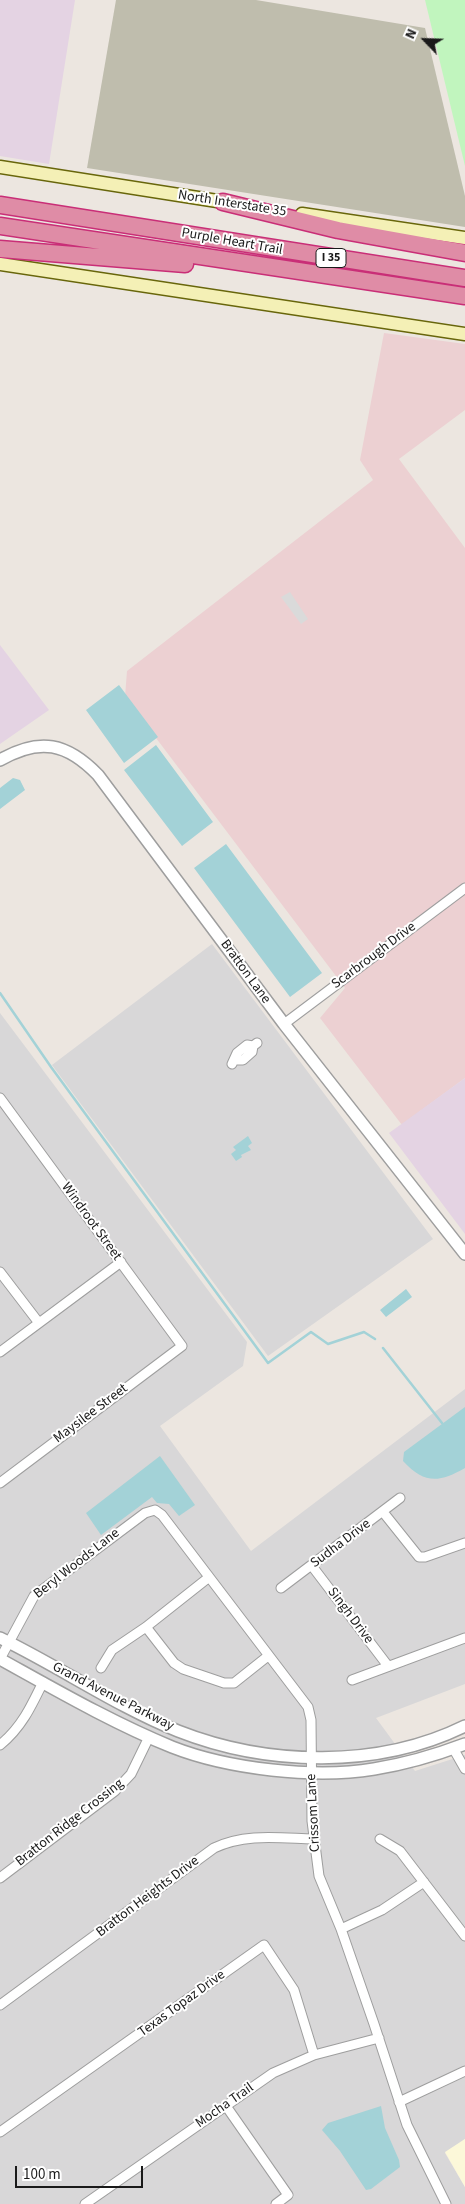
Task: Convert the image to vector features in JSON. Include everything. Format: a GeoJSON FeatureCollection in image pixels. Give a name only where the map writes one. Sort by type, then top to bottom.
{"type":"FeatureCollection","features":[{"type":"Feature","properties":{"kind":"highway"},"geometry":{"type":"LineString","coordinates":[[223,202],[338,230],[465,253]]}},
{"type":"Feature","properties":{"kind":"highway","name":"Purple Heart Trail"},"geometry":{"type":"LineString","coordinates":[[0,205],[465,278]]}},
{"type":"Feature","properties":{"kind":"highway","name":"Purple Heart Trail"},"geometry":{"type":"LineString","coordinates":[[0,226],[465,296]]}},
{"type":"Feature","properties":{"kind":"highway"},"geometry":{"type":"LineString","coordinates":[[0,249],[210,266],[258,265]]}},
{"type":"Feature","properties":{"kind":"highway"},"geometry":{"type":"LineString","coordinates":[[399,287],[465,308]]}},
{"type":"Feature","properties":{"kind":"main road","name":"North Interstate 35"},"geometry":{"type":"LineString","coordinates":[[0,167],[465,238]]}},
{"type":"Feature","properties":{"kind":"main road"},"geometry":{"type":"LineString","coordinates":[[0,264],[465,334]]}},
{"type":"Feature","properties":{"kind":"street","name":"Bratton Lane"},"geometry":{"type":"LineString","coordinates":[[0,760],[22,749],[38,746],[62,749],[84,760],[104,783],[284,1024],[465,1254]]}},
{"type":"Feature","properties":{"kind":"street","name":"Scarbrough Drive"},"geometry":{"type":"LineString","coordinates":[[284,1024],[465,888]]}},
{"type":"Feature","properties":{"kind":"street"},"geometry":{"type":"LineString","coordinates":[[234,1062],[236,1053],[247,1045],[255,1044]]}},
{"type":"Feature","properties":{"kind":"street","name":"Windroot Street"},"geometry":{"type":"LineString","coordinates":[[0,1098],[182,1346]]}},
{"type":"Feature","properties":{"kind":"street"},"geometry":{"type":"LineString","coordinates":[[0,1352],[120,1262]]}},
{"type":"Feature","properties":{"kind":"street"},"geometry":{"type":"LineString","coordinates":[[0,1272],[39,1324]]}},
{"type":"Feature","properties":{"kind":"street","name":"Maysilee Street"},"geometry":{"type":"LineString","coordinates":[[0,1483],[182,1346]]}},
{"type":"Feature","properties":{"kind":"street","name":"Sudha Drive"},"geometry":{"type":"LineString","coordinates":[[281,1588],[400,1498]]}},
{"type":"Feature","properties":{"kind":"street","name":"Crissom Lane"},"geometry":{"type":"LineString","coordinates":[[155,1510],[162,1515],[208,1578],[308,1707],[311,1720],[313,1839],[320,1876],[341,1929],[407,2125],[446,2204]]}},
{"type":"Feature","properties":{"kind":"street","name":"Beryl Woods Lane"},"geometry":{"type":"LineString","coordinates":[[0,1659],[4,1640],[34,1596],[145,1513],[155,1510]]}},
{"type":"Feature","properties":{"kind":"street"},"geometry":{"type":"LineString","coordinates":[[383,1512],[419,1556],[425,1557],[465,1543]]}},
{"type":"Feature","properties":{"kind":"street","name":"Singh Drive"},"geometry":{"type":"LineString","coordinates":[[312,1566],[388,1666]]}},
{"type":"Feature","properties":{"kind":"street"},"geometry":{"type":"LineString","coordinates":[[101,1668],[112,1650],[146,1627],[208,1578]]}},
{"type":"Feature","properties":{"kind":"street"},"geometry":{"type":"LineString","coordinates":[[146,1627],[174,1663],[183,1669],[224,1683],[234,1683],[268,1656]]}},
{"type":"Feature","properties":{"kind":"street"},"geometry":{"type":"LineString","coordinates":[[352,1680],[465,1638]]}},
{"type":"Feature","properties":{"kind":"street","name":"Grand Avenue Parkway"},"geometry":{"type":"LineString","coordinates":[[4,1640],[178,1731],[235,1747],[280,1756],[312,1757],[385,1752],[419,1743],[465,1726]]}},
{"type":"Feature","properties":{"kind":"street","name":"Grand Avenue Parkway"},"geometry":{"type":"LineString","coordinates":[[0,1659],[149,1737],[173,1748],[227,1764],[312,1772],[372,1770],[465,1744]]}},
{"type":"Feature","properties":{"kind":"street"},"geometry":{"type":"LineString","coordinates":[[0,1746],[16,1732],[43,1682]]}},
{"type":"Feature","properties":{"kind":"street","name":"Bratton Ridge Crossing"},"geometry":{"type":"LineString","coordinates":[[0,1878],[115,1791],[131,1774],[149,1737]]}},
{"type":"Feature","properties":{"kind":"street"},"geometry":{"type":"LineString","coordinates":[[453,1748],[465,1769]]}},
{"type":"Feature","properties":{"kind":"street","name":"Bratton Heights Drive"},"geometry":{"type":"LineString","coordinates":[[0,2005],[214,1848],[230,1840],[252,1837],[313,1839]]}},
{"type":"Feature","properties":{"kind":"street"},"geometry":{"type":"LineString","coordinates":[[380,1839],[400,1851],[465,1936]]}},
{"type":"Feature","properties":{"kind":"street"},"geometry":{"type":"LineString","coordinates":[[341,1929],[382,1910],[424,1882]]}},
{"type":"Feature","properties":{"kind":"street","name":"Texas Topaz Drive"},"geometry":{"type":"LineString","coordinates":[[0,2132],[264,1945],[294,1990],[314,2055]]}},
{"type":"Feature","properties":{"kind":"street","name":"Mocha Trail"},"geometry":{"type":"LineString","coordinates":[[85,2204],[273,2073],[314,2055],[379,2038]]}},
{"type":"Feature","properties":{"kind":"street"},"geometry":{"type":"LineString","coordinates":[[399,2102],[457,2077],[465,2071]]}},
{"type":"Feature","properties":{"kind":"street"},"geometry":{"type":"LineString","coordinates":[[226,2106],[288,2196],[276,2204]]}},
{"type":"Feature","properties":{"kind":"shaded area"},"geometry":{"type":"Polygon","coordinates":[[[0,0],[75,0],[49,164],[0,156],[0,0]]]}},
{"type":"Feature","properties":{"kind":"shaded area"},"geometry":{"type":"Polygon","coordinates":[[[116,0],[256,0],[425,28],[465,196],[465,227],[87,168],[116,0]]]}},
{"type":"Feature","properties":{"kind":"shaded area"},"geometry":{"type":"Polygon","coordinates":[[[384,333],[465,344],[465,410],[399,459],[465,548],[465,1078],[402,1125],[320,1018],[345,988],[125,697],[127,671],[373,480],[360,460],[384,333]]]}},
{"type":"Feature","properties":{"kind":"shaded area"},"geometry":{"type":"Polygon","coordinates":[[[290,592],[308,619],[301,624],[281,597],[290,592]]]}},
{"type":"Feature","properties":{"kind":"shaded area"},"geometry":{"type":"Polygon","coordinates":[[[0,645],[49,710],[0,744],[0,645]]]}},
{"type":"Feature","properties":{"kind":"shaded area"},"geometry":{"type":"Polygon","coordinates":[[[212,944],[433,1239],[268,1356],[52,1065],[212,944]]]}},
{"type":"Feature","properties":{"kind":"shaded area"},"geometry":{"type":"Polygon","coordinates":[[[0,1013],[247,1342],[243,1366],[160,1426],[251,1551],[465,1389],[465,1684],[376,1718],[415,1771],[465,1755],[465,2139],[445,2153],[465,2187],[465,2204],[0,2204],[0,1013]]]}},
{"type":"Feature","properties":{"kind":"shaded area"},"geometry":{"type":"Polygon","coordinates":[[[465,1078],[465,1234],[389,1133],[465,1078]]]}},
{"type":"Feature","properties":{"kind":"shaded area"},"geometry":{"type":"Polygon","coordinates":[[[465,2139],[465,2187],[445,2152],[465,2139]]]}},
{"type":"Feature","properties":{"kind":"green space"},"geometry":{"type":"Polygon","coordinates":[[[425,0],[465,0],[465,166],[425,0]]]}},
{"type":"Feature","properties":{"kind":"water"},"geometry":{"type":"Polygon","coordinates":[[[119,685],[158,737],[124,763],[86,710],[119,685]]]}},
{"type":"Feature","properties":{"kind":"water"},"geometry":{"type":"Polygon","coordinates":[[[156,745],[213,822],[182,846],[124,770],[156,745]]]}},
{"type":"Feature","properties":{"kind":"water"},"geometry":{"type":"Polygon","coordinates":[[[13,778],[20,780],[25,790],[0,809],[0,788],[13,778]]]}},
{"type":"Feature","properties":{"kind":"water"},"geometry":{"type":"Polygon","coordinates":[[[226,844],[322,973],[290,997],[194,868],[226,844]]]}},
{"type":"Feature","properties":{"kind":"water"},"geometry":{"type":"Polygon","coordinates":[[[248,1136],[252,1143],[248,1146],[251,1150],[241,1155],[242,1157],[236,1161],[231,1154],[236,1150],[233,1147],[248,1136]]]}},
{"type":"Feature","properties":{"kind":"water"},"geometry":{"type":"Polygon","coordinates":[[[406,1289],[412,1297],[386,1317],[380,1310],[406,1289]]]}},
{"type":"Feature","properties":{"kind":"water"},"geometry":{"type":"Polygon","coordinates":[[[465,1407],[465,1468],[447,1476],[432,1479],[418,1474],[403,1461],[404,1452],[465,1407]]]}},
{"type":"Feature","properties":{"kind":"water"},"geometry":{"type":"Polygon","coordinates":[[[160,1456],[195,1505],[179,1516],[169,1504],[157,1503],[152,1497],[101,1535],[86,1513],[160,1456]]]}},
{"type":"Feature","properties":{"kind":"water"},"geometry":{"type":"Polygon","coordinates":[[[381,2106],[385,2128],[399,2160],[400,2167],[371,2189],[366,2190],[340,2151],[322,2130],[328,2123],[381,2106]]]}},
{"type":"Feature","properties":{"kind":"waterway"},"geometry":{"type":"LineString","coordinates":[[0,993],[51,1067],[268,1363],[311,1332],[328,1344],[364,1332],[375,1339]]}},
{"type":"Feature","properties":{"kind":"waterway"},"geometry":{"type":"LineString","coordinates":[[383,1348],[442,1423]]}}]}
